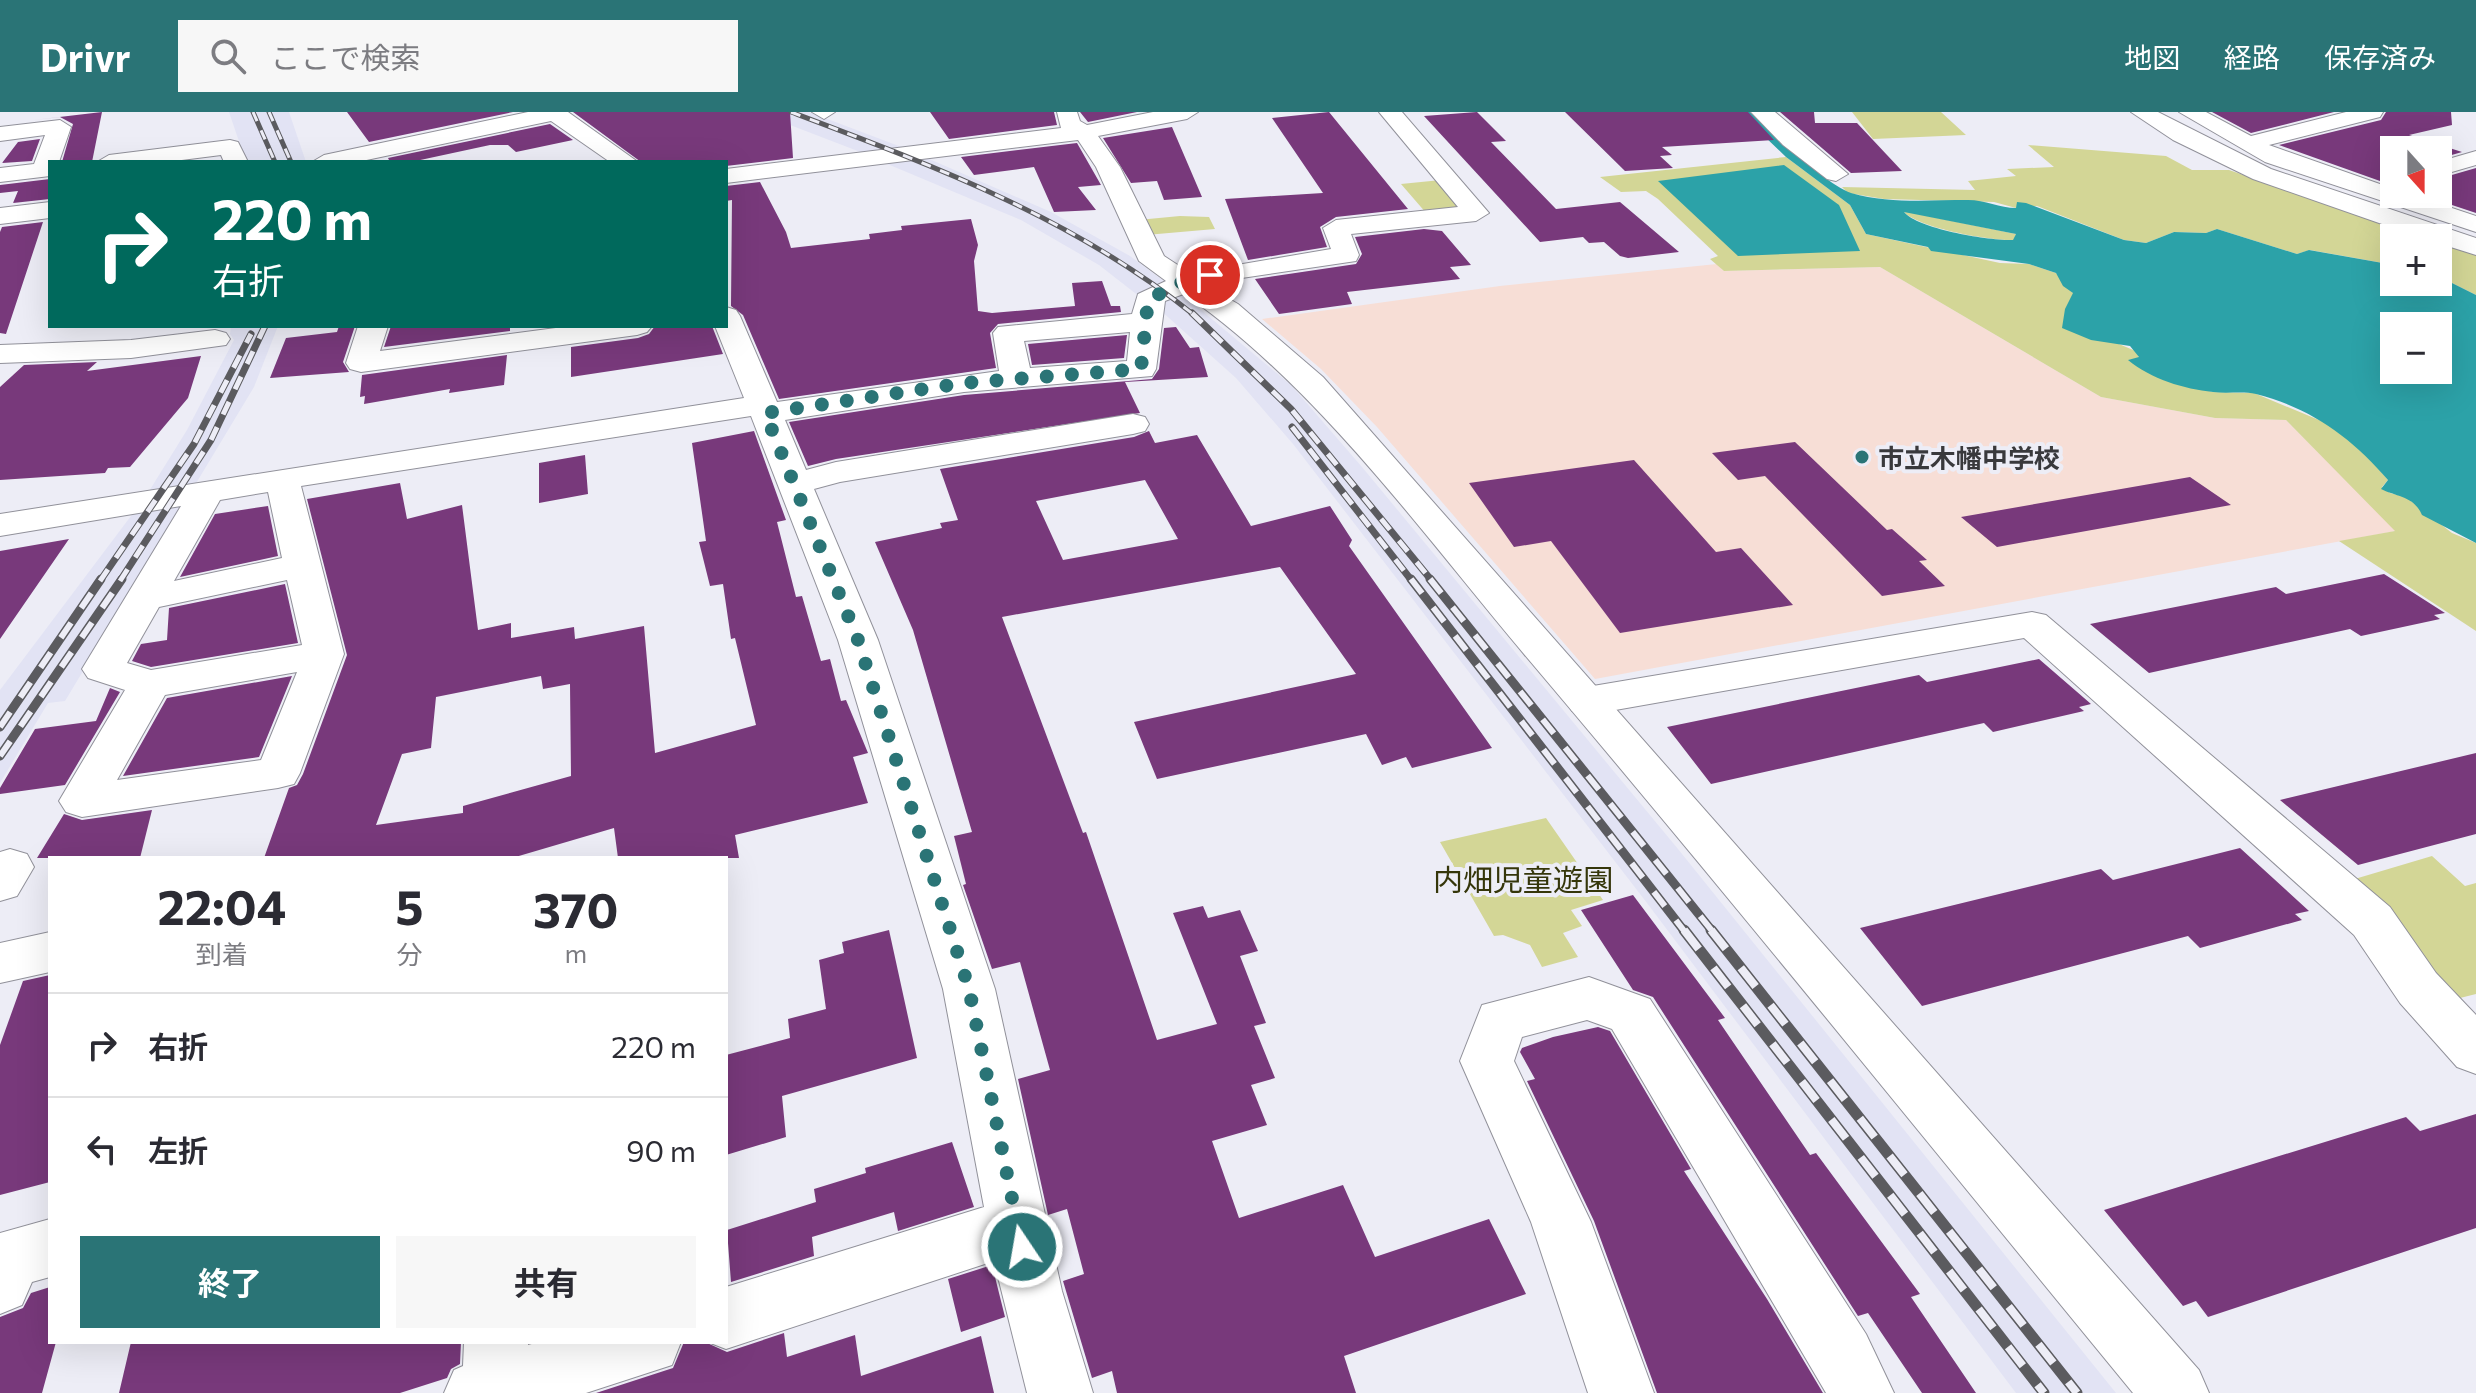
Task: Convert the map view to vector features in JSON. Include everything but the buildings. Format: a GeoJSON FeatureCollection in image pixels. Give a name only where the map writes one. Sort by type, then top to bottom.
{"type":"FeatureCollection","features":[{"type":"Feature","properties":{"kind":"street"},"geometry":{"type":"LineString","coordinates":[[1066,112],[1070,125],[1084,132],[1108,167],[1153,261],[1228,310],[1312,384],[1587,701],[2176,1393]]}},
{"type":"Feature","properties":{"kind":"street"},"geometry":{"type":"LineString","coordinates":[[728,176],[1084,132],[1187,112]]}},
{"type":"Feature","properties":{"kind":"street"},"geometry":{"type":"LineString","coordinates":[[0,525],[282,479],[764,409],[1016,379],[1141,369],[1148,300],[1184,281],[1346,255],[1336,228],[1476,213],[1390,112]]}},
{"type":"Feature","properties":{"kind":"street"},"geometry":{"type":"LineString","coordinates":[[1762,112],[1811,157],[1836,174]]}},
{"type":"Feature","properties":{"kind":"street"},"geometry":{"type":"LineString","coordinates":[[2142,112],[2193,145],[2237,165],[2476,247]]}},
{"type":"Feature","properties":{"kind":"street"},"geometry":{"type":"LineString","coordinates":[[2190,112],[2246,144],[2367,189],[2476,224]]}},
{"type":"Feature","properties":{"kind":"street"},"geometry":{"type":"LineString","coordinates":[[2246,144],[2372,112]]}},
{"type":"Feature","properties":{"kind":"street"},"geometry":{"type":"LineString","coordinates":[[334,160],[557,115],[623,160]]}},
{"type":"Feature","properties":{"kind":"street"},"geometry":{"type":"LineString","coordinates":[[0,134],[60,127],[50,160]]}},
{"type":"Feature","properties":{"kind":"street"},"geometry":{"type":"LineString","coordinates":[[125,160],[230,147],[235,160]]}},
{"type":"Feature","properties":{"kind":"street"},"geometry":{"type":"LineString","coordinates":[[2452,165],[2476,158]]}},
{"type":"Feature","properties":{"kind":"street"},"geometry":{"type":"LineString","coordinates":[[0,175],[47,170]]}},
{"type":"Feature","properties":{"kind":"street"},"geometry":{"type":"LineString","coordinates":[[2332,200],[2380,185]]}},
{"type":"Feature","properties":{"kind":"street"},"geometry":{"type":"LineString","coordinates":[[0,216],[48,210]]}},
{"type":"Feature","properties":{"kind":"street"},"geometry":{"type":"LineString","coordinates":[[728,321],[858,640],[969,989],[1031,1291],[1060,1393]]}},
{"type":"Feature","properties":{"kind":"street"},"geometry":{"type":"LineString","coordinates":[[1016,379],[1008,333],[1146,322]]}},
{"type":"Feature","properties":{"kind":"street"},"geometry":{"type":"LineString","coordinates":[[372,328],[361,363],[544,332],[606,328]]}},
{"type":"Feature","properties":{"kind":"street"},"geometry":{"type":"LineString","coordinates":[[0,354],[131,349],[215,339]]}},
{"type":"Feature","properties":{"kind":"street"},"geometry":{"type":"LineString","coordinates":[[794,484],[836,472],[1133,424]]}},
{"type":"Feature","properties":{"kind":"street"},"geometry":{"type":"LineString","coordinates":[[150,684],[82,801],[278,773],[324,654],[282,479]]}},
{"type":"Feature","properties":{"kind":"street"},"geometry":{"type":"LineString","coordinates":[[207,492],[141,599],[103,669],[150,684],[324,654]]}},
{"type":"Feature","properties":{"kind":"street"},"geometry":{"type":"LineString","coordinates":[[141,599],[303,565]]}},
{"type":"Feature","properties":{"kind":"street"},"geometry":{"type":"LineString","coordinates":[[1587,701],[2032,624],[2372,921],[2418,988],[2476,1051]]}},
{"type":"Feature","properties":{"kind":"street"},"geometry":{"type":"LineString","coordinates":[[0,963],[48,952]]}},
{"type":"Feature","properties":{"kind":"street"},"geometry":{"type":"LineString","coordinates":[[1621,1393],[1561,1222],[1487,1061],[1501,1021],[1589,998],[1631,1014],[1843,1357],[1861,1393]]}},
{"type":"Feature","properties":{"kind":"street"},"geometry":{"type":"LineString","coordinates":[[728,1317],[1017,1225]]}},
{"type":"Feature","properties":{"kind":"street"},"geometry":{"type":"LineString","coordinates":[[0,1284],[10,1258],[48,1248]]}},
{"type":"Feature","properties":{"kind":"street"},"geometry":{"type":"LineString","coordinates":[[490,1374],[639,1344]]}},
{"type":"Feature","properties":{"kind":"shaded area"},"geometry":{"type":"Polygon","coordinates":[[[229,112],[289,112],[305,160],[245,160],[229,112]]]}},
{"type":"Feature","properties":{"kind":"shaded area"},"geometry":{"type":"Polygon","coordinates":[[[756,112],[809,112],[912,151],[876,158],[756,112]]]}},
{"type":"Feature","properties":{"kind":"shaded area"},"geometry":{"type":"Polygon","coordinates":[[[927,158],[1051,212],[1130,256],[1169,285],[1140,297],[1099,265],[1021,220],[885,163],[927,158]]]}},
{"type":"Feature","properties":{"kind":"shaded area","name":"市立木幡中学校"},"geometry":{"type":"Polygon","coordinates":[[[1717,264],[1724,271],[1880,267],[2101,397],[2215,418],[2286,420],[2396,531],[1595,679],[1377,427],[1321,369],[1262,319],[1500,286],[1717,264]]]}},
{"type":"Feature","properties":{"kind":"shaded area"},"geometry":{"type":"Polygon","coordinates":[[[1177,290],[1291,385],[1362,467],[1678,849],[2116,1393],[2016,1393],[1647,903],[1293,444],[1236,378],[1150,301],[1177,290]]]}},
{"type":"Feature","properties":{"kind":"shaded area"},"geometry":{"type":"Polygon","coordinates":[[[231,328],[277,328],[254,387],[65,701],[48,703],[0,783],[0,690],[146,496],[187,430],[234,340],[231,328]]]}},
{"type":"Feature","properties":{"kind":"green space"},"geometry":{"type":"Polygon","coordinates":[[[1852,112],[1941,112],[1966,135],[1873,139],[1852,112]]]}},
{"type":"Feature","properties":{"kind":"green space"},"geometry":{"type":"Polygon","coordinates":[[[2028,145],[2166,156],[2192,170],[2229,170],[2385,224],[2380,224],[2380,262],[2310,250],[2297,254],[2217,229],[2206,233],[2174,232],[2146,243],[2124,240],[2037,206],[2016,208],[1994,202],[1884,199],[1848,193],[1842,187],[1975,190],[1968,181],[2016,176],[2007,169],[2054,167],[2028,145]]]}},
{"type":"Feature","properties":{"kind":"green space"},"geometry":{"type":"Polygon","coordinates":[[[1786,157],[1850,205],[1866,234],[2000,263],[2029,264],[2056,273],[2073,293],[2091,340],[2107,339],[2138,352],[2139,358],[2129,360],[2212,392],[2254,393],[2331,425],[2361,448],[2388,480],[2382,487],[2390,493],[2406,497],[2452,533],[2476,543],[2476,631],[2339,541],[2395,531],[2286,420],[2215,418],[2101,397],[1880,267],[1724,271],[1710,259],[1718,256],[1658,199],[1646,191],[1621,192],[1600,177],[1786,157]]]}},
{"type":"Feature","properties":{"kind":"green space"},"geometry":{"type":"Polygon","coordinates":[[[1441,180],[1462,206],[1455,211],[1427,214],[1401,184],[1441,180]]]}},
{"type":"Feature","properties":{"kind":"green space"},"geometry":{"type":"Polygon","coordinates":[[[1903,211],[2016,234],[2014,240],[1972,236],[1923,223],[1903,211]]]}},
{"type":"Feature","properties":{"kind":"green space"},"geometry":{"type":"Polygon","coordinates":[[[1209,217],[1215,229],[1146,235],[1138,220],[1209,217]]]}},
{"type":"Feature","properties":{"kind":"green space"},"geometry":{"type":"Polygon","coordinates":[[[2452,247],[2476,255],[2476,295],[2452,283],[2452,247]]]}},
{"type":"Feature","properties":{"kind":"green space","name":"内畑児童遊園"},"geometry":{"type":"Polygon","coordinates":[[[1546,818],[1603,900],[1571,910],[1582,926],[1563,933],[1578,957],[1542,967],[1530,945],[1503,935],[1494,936],[1440,842],[1546,818]]]}},
{"type":"Feature","properties":{"kind":"green space"},"geometry":{"type":"Polygon","coordinates":[[[2432,856],[2465,886],[2476,883],[2476,994],[2460,998],[2415,958],[2348,881],[2432,856]]]}},
{"type":"Feature","properties":{"kind":"water"},"geometry":{"type":"Polygon","coordinates":[[[1739,112],[1750,112],[1814,169],[1851,193],[1895,200],[1974,200],[2016,208],[2017,202],[2026,203],[2124,240],[2146,243],[2174,232],[2206,233],[2217,229],[2297,254],[2309,250],[2380,263],[2380,296],[2452,296],[2452,283],[2476,295],[2476,543],[2422,515],[2410,501],[2381,489],[2388,480],[2360,451],[2329,426],[2295,407],[2256,394],[2218,393],[2168,382],[2128,360],[2139,357],[2130,346],[2091,340],[2062,328],[2065,309],[2073,293],[2063,286],[2056,273],[2029,264],[1931,251],[1928,247],[1866,234],[1850,205],[1786,157],[1739,112]],[[1904,212],[1924,224],[1955,233],[2002,240],[2013,240],[2016,234],[1904,212]]]}},
{"type":"Feature","properties":{"kind":"water"},"geometry":{"type":"Polygon","coordinates":[[[1784,165],[1839,205],[1860,251],[1738,256],[1658,181],[1784,165]]]}},
{"type":"Feature","properties":{"kind":"railway"},"geometry":{"type":"LineString","coordinates":[[253,112],[274,160]]}},
{"type":"Feature","properties":{"kind":"railway"},"geometry":{"type":"LineString","coordinates":[[269,112],[290,160]]}},
{"type":"Feature","properties":{"kind":"railway"},"geometry":{"type":"LineString","coordinates":[[791,112],[950,174],[1051,222],[1101,250],[1194,315]]}},
{"type":"Feature","properties":{"kind":"railway"},"geometry":{"type":"LineString","coordinates":[[1192,313],[1291,409],[1432,581]]}},
{"type":"Feature","properties":{"kind":"railway"},"geometry":{"type":"LineString","coordinates":[[120,581],[211,440],[264,328]]}},
{"type":"Feature","properties":{"kind":"railway"},"geometry":{"type":"LineString","coordinates":[[100,581],[194,444],[251,334]]}},
{"type":"Feature","properties":{"kind":"railway"},"geometry":{"type":"LineString","coordinates":[[1292,427],[1412,581]]}},
{"type":"Feature","properties":{"kind":"railway"},"geometry":{"type":"LineString","coordinates":[[0,727],[101,579]]}},
{"type":"Feature","properties":{"kind":"railway"},"geometry":{"type":"LineString","coordinates":[[0,756],[122,579]]}},
{"type":"Feature","properties":{"kind":"railway"},"geometry":{"type":"LineString","coordinates":[[1411,579],[1685,932]]}},
{"type":"Feature","properties":{"kind":"railway"},"geometry":{"type":"LineString","coordinates":[[1430,579],[1713,932]]}},
{"type":"Feature","properties":{"kind":"railway"},"geometry":{"type":"LineString","coordinates":[[1684,930],[2044,1393]]}},
{"type":"Feature","properties":{"kind":"railway"},"geometry":{"type":"LineString","coordinates":[[1711,930],[2077,1393]]}},
{"type":"Feature","properties":{"kind":"place","name":"市立木幡中学校"},"geometry":{"type":"Point","coordinates":[1862,457]}},
{"type":"Feature","properties":{"kind":"route"},"geometry":{"type":"LineString","coordinates":[[1022,1247],[969,989],[858,640],[765,413],[964,383],[1141,369],[1148,300],[1184,281],[1210,275]]}}]}
